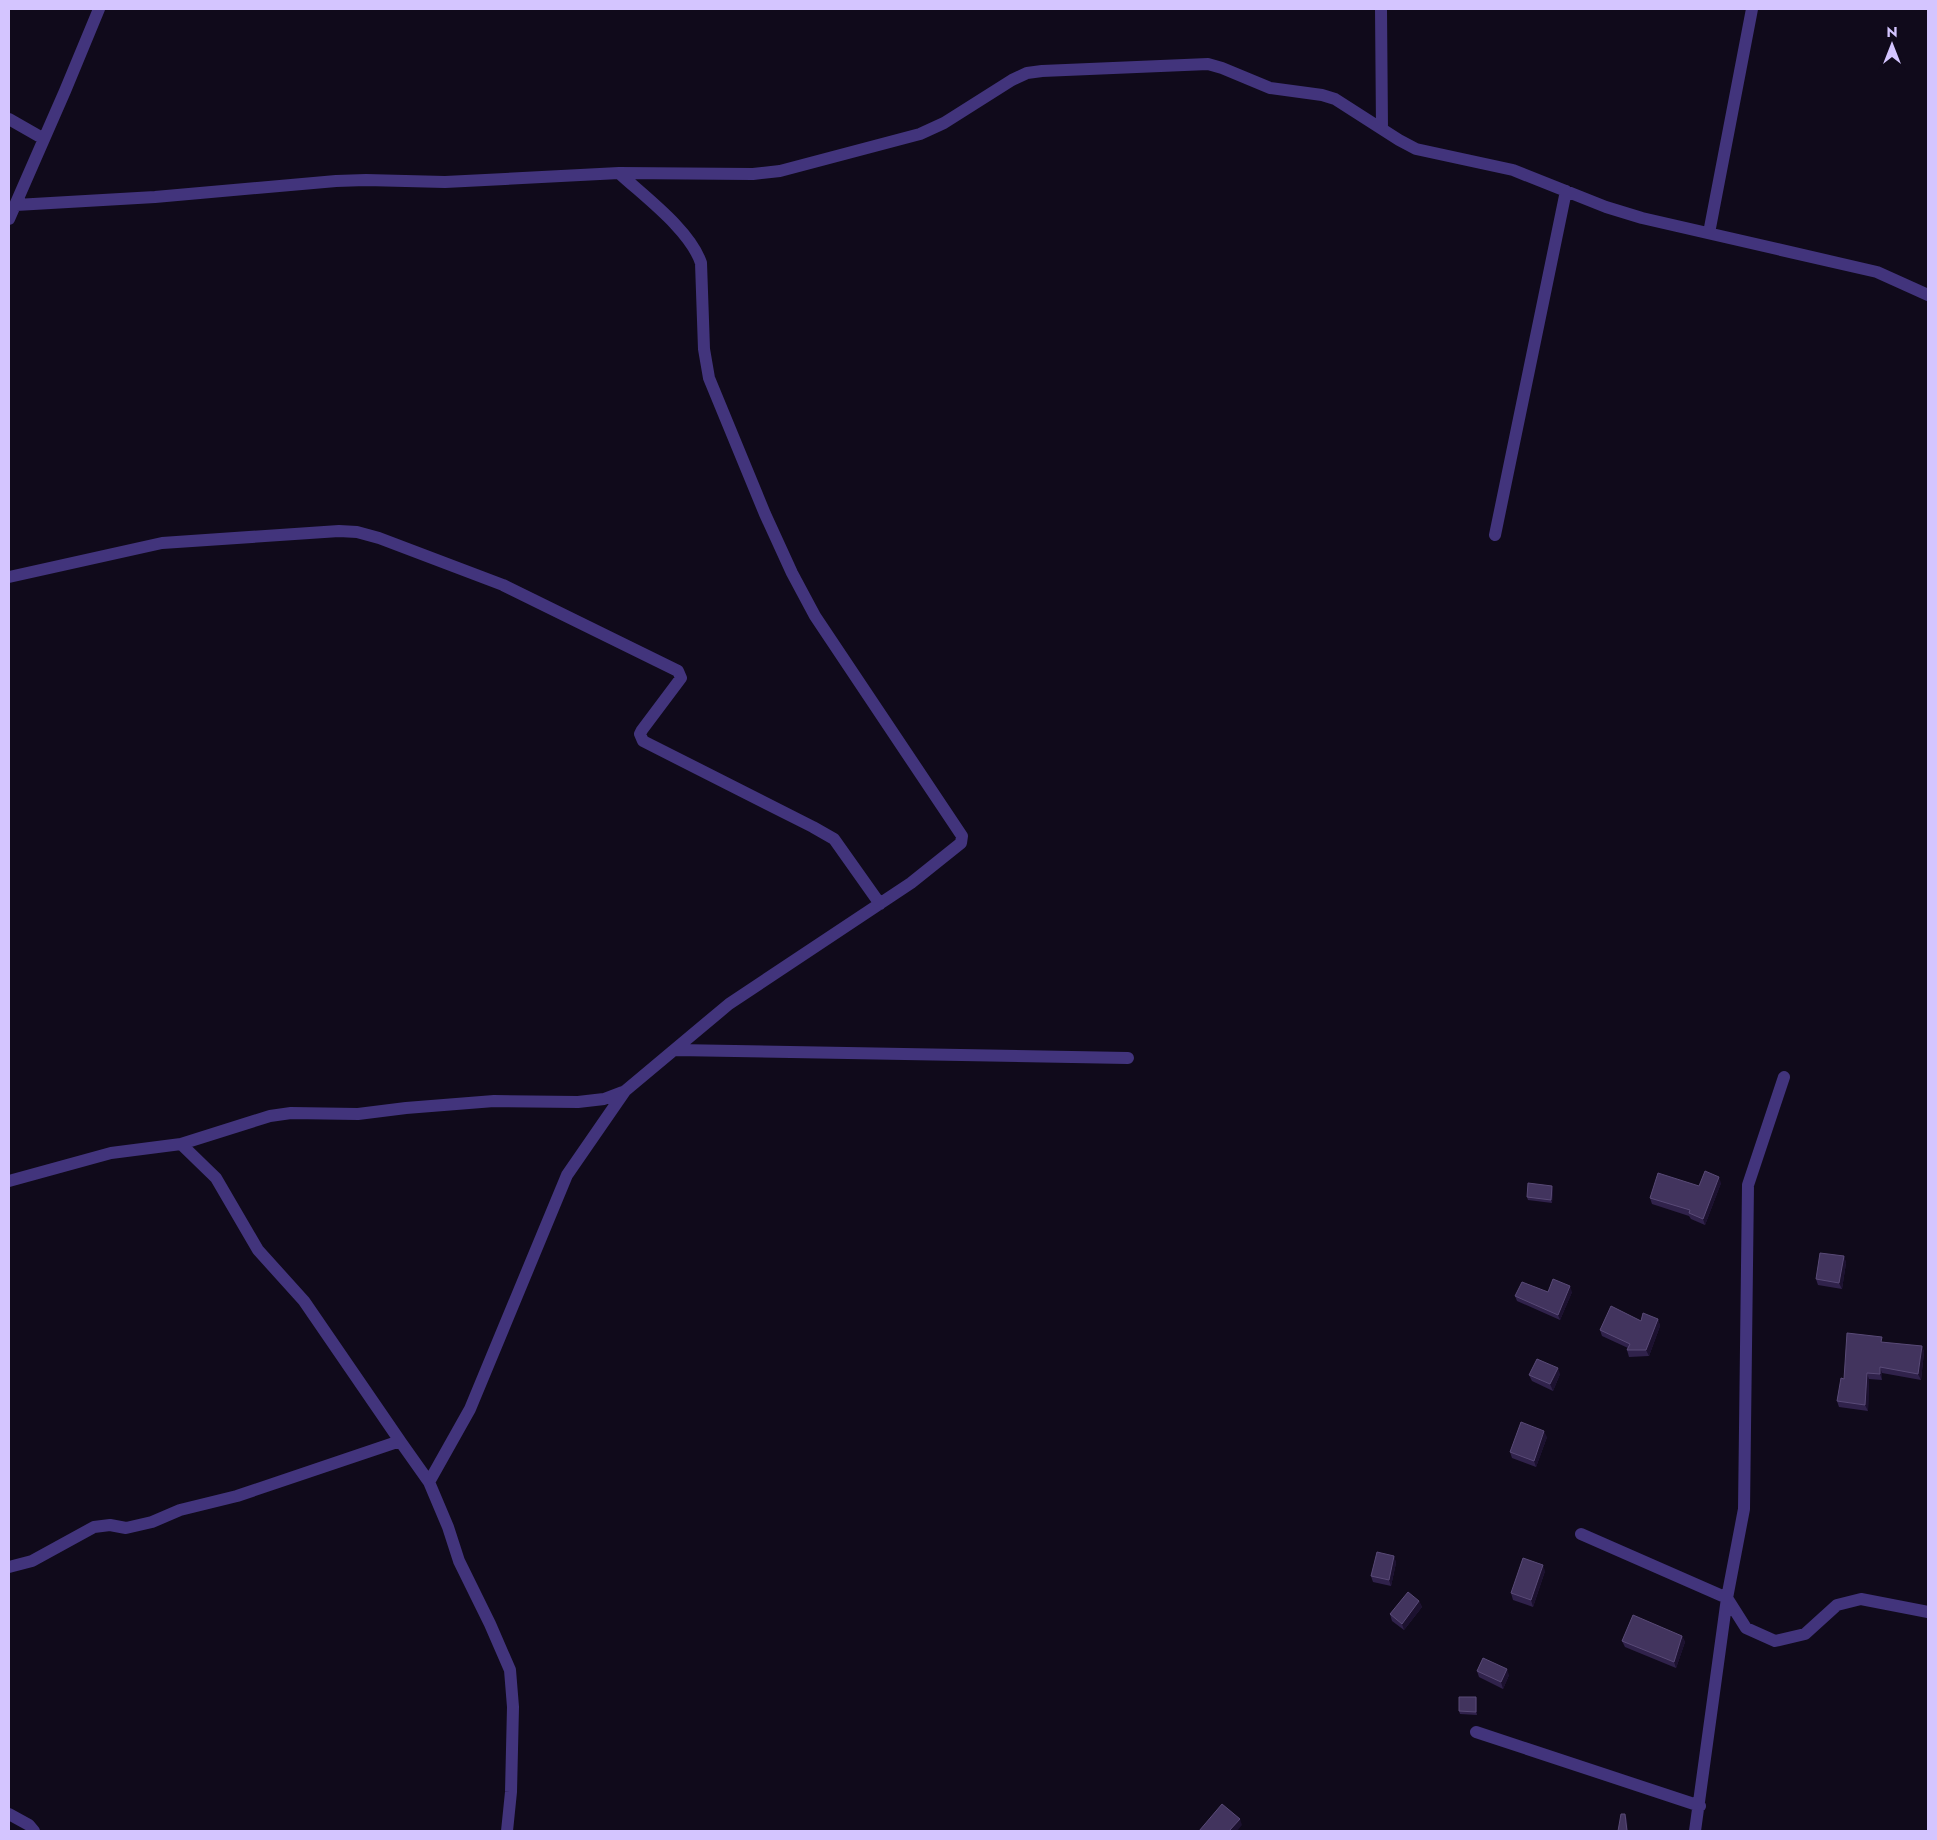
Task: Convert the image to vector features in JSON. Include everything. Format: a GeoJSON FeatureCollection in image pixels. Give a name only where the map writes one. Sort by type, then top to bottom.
{"type":"FeatureCollection","features":[{"type":"Feature","properties":{"kind":"street"},"geometry":{"type":"LineString","coordinates":[[9,219],[99,9]]}},
{"type":"Feature","properties":{"kind":"street"},"geometry":{"type":"LineString","coordinates":[[1381,9],[1382,129]]}},
{"type":"Feature","properties":{"kind":"street"},"geometry":{"type":"LineString","coordinates":[[1709,233],[1752,9]]}},
{"type":"Feature","properties":{"kind":"street"},"geometry":{"type":"LineString","coordinates":[[16,205],[336,181],[454,182],[619,173],[753,174],[780,171],[920,134],[944,123],[1012,80],[1027,73],[1042,70],[1208,64],[1270,88],[1335,98],[1416,149],[1513,170],[1606,207],[1642,218],[1877,272],[1928,294]]}},
{"type":"Feature","properties":{"kind":"street"},"geometry":{"type":"LineString","coordinates":[[9,119],[44,139]]}},
{"type":"Feature","properties":{"kind":"street"},"geometry":{"type":"LineString","coordinates":[[429,1482],[470,1409],[567,1175],[625,1091],[746,992],[911,883],[961,843],[961,832],[816,616],[792,573],[709,378],[704,349],[701,263],[697,251],[679,229],[619,173]]}},
{"type":"Feature","properties":{"kind":"street"},"geometry":{"type":"LineString","coordinates":[[1496,535],[1566,191]]}},
{"type":"Feature","properties":{"kind":"street"},"geometry":{"type":"LineString","coordinates":[[9,577],[143,546],[179,540],[339,530],[358,532],[380,538],[503,585],[678,671],[681,678],[640,734],[643,741],[834,839],[880,904]]}},
{"type":"Feature","properties":{"kind":"street"},"geometry":{"type":"LineString","coordinates":[[676,1050],[1128,1058]]}},
{"type":"Feature","properties":{"kind":"street"},"geometry":{"type":"LineString","coordinates":[[1695,1831],[1700,1806],[1727,1598],[1744,1509],[1748,1185],[1784,1078]]}},
{"type":"Feature","properties":{"kind":"street"},"geometry":{"type":"LineString","coordinates":[[9,1182],[111,1153],[181,1144],[270,1116],[291,1113],[358,1114],[494,1101],[578,1102],[604,1099],[625,1091]]}},
{"type":"Feature","properties":{"kind":"street"},"geometry":{"type":"LineString","coordinates":[[181,1144],[216,1178],[258,1250],[304,1300],[429,1482],[448,1527],[459,1561],[510,1670],[513,1716],[511,1792],[507,1831]]}},
{"type":"Feature","properties":{"kind":"street"},"geometry":{"type":"LineString","coordinates":[[9,1568],[32,1561],[94,1527],[126,1528],[152,1522],[180,1510],[237,1496],[400,1441]]}},
{"type":"Feature","properties":{"kind":"street"},"geometry":{"type":"LineString","coordinates":[[1581,1534],[1727,1598],[1746,1628],[1775,1641],[1806,1634],[1837,1605],[1861,1599],[1928,1612]]}},
{"type":"Feature","properties":{"kind":"street"},"geometry":{"type":"LineString","coordinates":[[1476,1732],[1700,1806]]}},
{"type":"Feature","properties":{"kind":"street"},"geometry":{"type":"LineString","coordinates":[[9,1814],[29,1825],[34,1831]]}},
{"type":"Feature","properties":{"kind":"building"},"geometry":{"type":"Polygon","coordinates":[[[1705,1171],[1719,1177],[1703,1219],[1689,1213],[1690,1210],[1650,1198],[1658,1173],[1699,1186],[1705,1171]]]}},
{"type":"Feature","properties":{"kind":"building"},"geometry":{"type":"Polygon","coordinates":[[[1528,1183],[1552,1186],[1551,1200],[1527,1197],[1528,1183]]]}},
{"type":"Feature","properties":{"kind":"building"},"geometry":{"type":"Polygon","coordinates":[[[1820,1253],[1844,1256],[1839,1283],[1816,1279],[1820,1253]]]}},
{"type":"Feature","properties":{"kind":"building"},"geometry":{"type":"Polygon","coordinates":[[[1553,1279],[1570,1286],[1558,1315],[1515,1296],[1522,1282],[1548,1292],[1553,1279]]]}},
{"type":"Feature","properties":{"kind":"building"},"geometry":{"type":"Polygon","coordinates":[[[1611,1306],[1641,1321],[1643,1313],[1658,1319],[1646,1350],[1627,1350],[1630,1344],[1600,1330],[1611,1306]]]}},
{"type":"Feature","properties":{"kind":"building"},"geometry":{"type":"Polygon","coordinates":[[[1847,1333],[1882,1337],[1881,1342],[1922,1346],[1918,1374],[1880,1367],[1880,1374],[1867,1373],[1865,1405],[1837,1401],[1841,1378],[1844,1379],[1847,1333]]]}},
{"type":"Feature","properties":{"kind":"building"},"geometry":{"type":"Polygon","coordinates":[[[1537,1359],[1558,1368],[1550,1384],[1529,1375],[1537,1359]]]}},
{"type":"Feature","properties":{"kind":"building"},"geometry":{"type":"Polygon","coordinates":[[[1521,1422],[1544,1431],[1534,1461],[1510,1452],[1521,1422]]]}},
{"type":"Feature","properties":{"kind":"building"},"geometry":{"type":"Polygon","coordinates":[[[1377,1552],[1394,1556],[1389,1580],[1371,1576],[1377,1552]]]}},
{"type":"Feature","properties":{"kind":"building"},"geometry":{"type":"Polygon","coordinates":[[[1523,1558],[1543,1565],[1531,1600],[1511,1593],[1523,1558]]]}},
{"type":"Feature","properties":{"kind":"building"},"geometry":{"type":"Polygon","coordinates":[[[1408,1592],[1419,1601],[1402,1624],[1390,1614],[1408,1592]]]}},
{"type":"Feature","properties":{"kind":"building"},"geometry":{"type":"Polygon","coordinates":[[[1633,1615],[1682,1636],[1674,1662],[1622,1641],[1633,1615]]]}},
{"type":"Feature","properties":{"kind":"building"},"geometry":{"type":"Polygon","coordinates":[[[1483,1658],[1507,1669],[1501,1682],[1477,1671],[1483,1658]]]}},
{"type":"Feature","properties":{"kind":"building"},"geometry":{"type":"Polygon","coordinates":[[[1459,1697],[1476,1697],[1476,1712],[1459,1711],[1459,1697]]]}},
{"type":"Feature","properties":{"kind":"building"},"geometry":{"type":"Polygon","coordinates":[[[1222,1804],[1240,1819],[1229,1831],[1199,1831],[1222,1804]]]}},
{"type":"Feature","properties":{"kind":"building"},"geometry":{"type":"Polygon","coordinates":[[[1621,1814],[1625,1814],[1627,1831],[1618,1831],[1621,1814]]]}}]}
